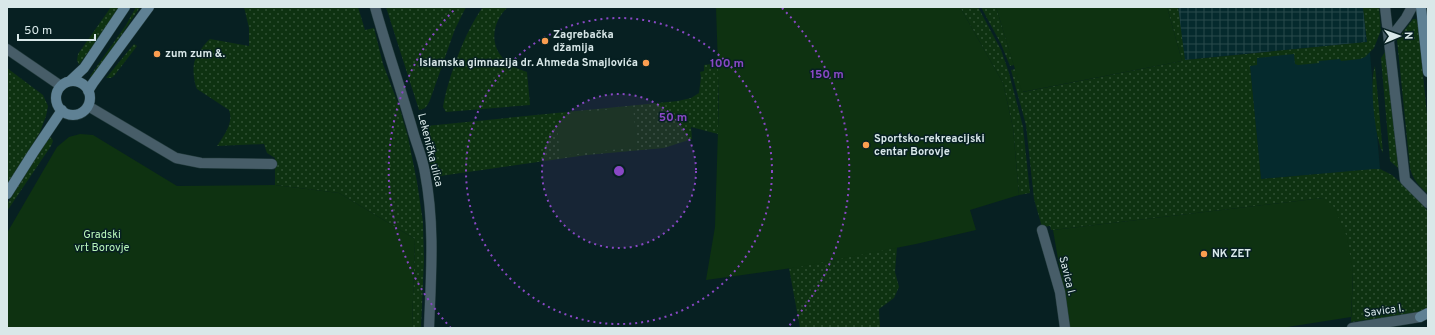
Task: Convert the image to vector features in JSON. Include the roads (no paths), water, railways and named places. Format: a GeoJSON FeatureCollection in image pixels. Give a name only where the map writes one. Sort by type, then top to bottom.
{"type":"FeatureCollection","features":[{"type":"Feature","properties":{"kind":"street"},"geometry":{"type":"LineString","coordinates":[[7,48],[65,84],[81,83],[88,91],[90,101],[88,106],[81,113],[71,114],[62,110],[56,96],[65,84],[84,68],[125,7]]}},
{"type":"Feature","properties":{"kind":"street"},"geometry":{"type":"LineString","coordinates":[[88,91],[149,7]]}},
{"type":"Feature","properties":{"kind":"street","name":"Lekenička ulica"},"geometry":{"type":"LineString","coordinates":[[375,7],[425,172],[430,202],[432,238],[429,328]]}},
{"type":"Feature","properties":{"kind":"street"},"geometry":{"type":"LineString","coordinates":[[1385,7],[1405,180],[1428,203]]}},
{"type":"Feature","properties":{"kind":"street"},"geometry":{"type":"LineString","coordinates":[[1389,40],[1406,18],[1412,7]]}},
{"type":"Feature","properties":{"kind":"street"},"geometry":{"type":"LineString","coordinates":[[1421,7],[1428,72]]}},
{"type":"Feature","properties":{"kind":"street"},"geometry":{"type":"LineString","coordinates":[[88,106],[176,158],[200,163],[272,164]]}},
{"type":"Feature","properties":{"kind":"street"},"geometry":{"type":"LineString","coordinates":[[7,194],[32,153],[62,110]]}},
{"type":"Feature","properties":{"kind":"street","name":"Savica I."},"geometry":{"type":"LineString","coordinates":[[1042,230],[1060,292],[1065,328]]}},
{"type":"Feature","properties":{"kind":"street","name":"Savica I."},"geometry":{"type":"LineString","coordinates":[[1352,328],[1424,315]]}},
{"type":"Feature","properties":{"kind":"place","name":"Zagrebačka džamija"},"geometry":{"type":"Point","coordinates":[545,41]}},
{"type":"Feature","properties":{"kind":"place","name":"zum zum &."},"geometry":{"type":"Point","coordinates":[157,54]}},
{"type":"Feature","properties":{"kind":"place","name":"Islamska gimnazija dr. Ahmeda Smajlovića"},"geometry":{"type":"Point","coordinates":[646,63]}},
{"type":"Feature","properties":{"kind":"place","name":"Sportsko-rekreacijski centar Borovje"},"geometry":{"type":"Point","coordinates":[866,145]}},
{"type":"Feature","properties":{"kind":"place","name":"NK ZET"},"geometry":{"type":"Point","coordinates":[1204,254]}},
{"type":"Feature","properties":{"kind":"park label","name":"Gradski vrt Borovje"},"geometry":{"type":"Point","coordinates":[102,241]}}]}
